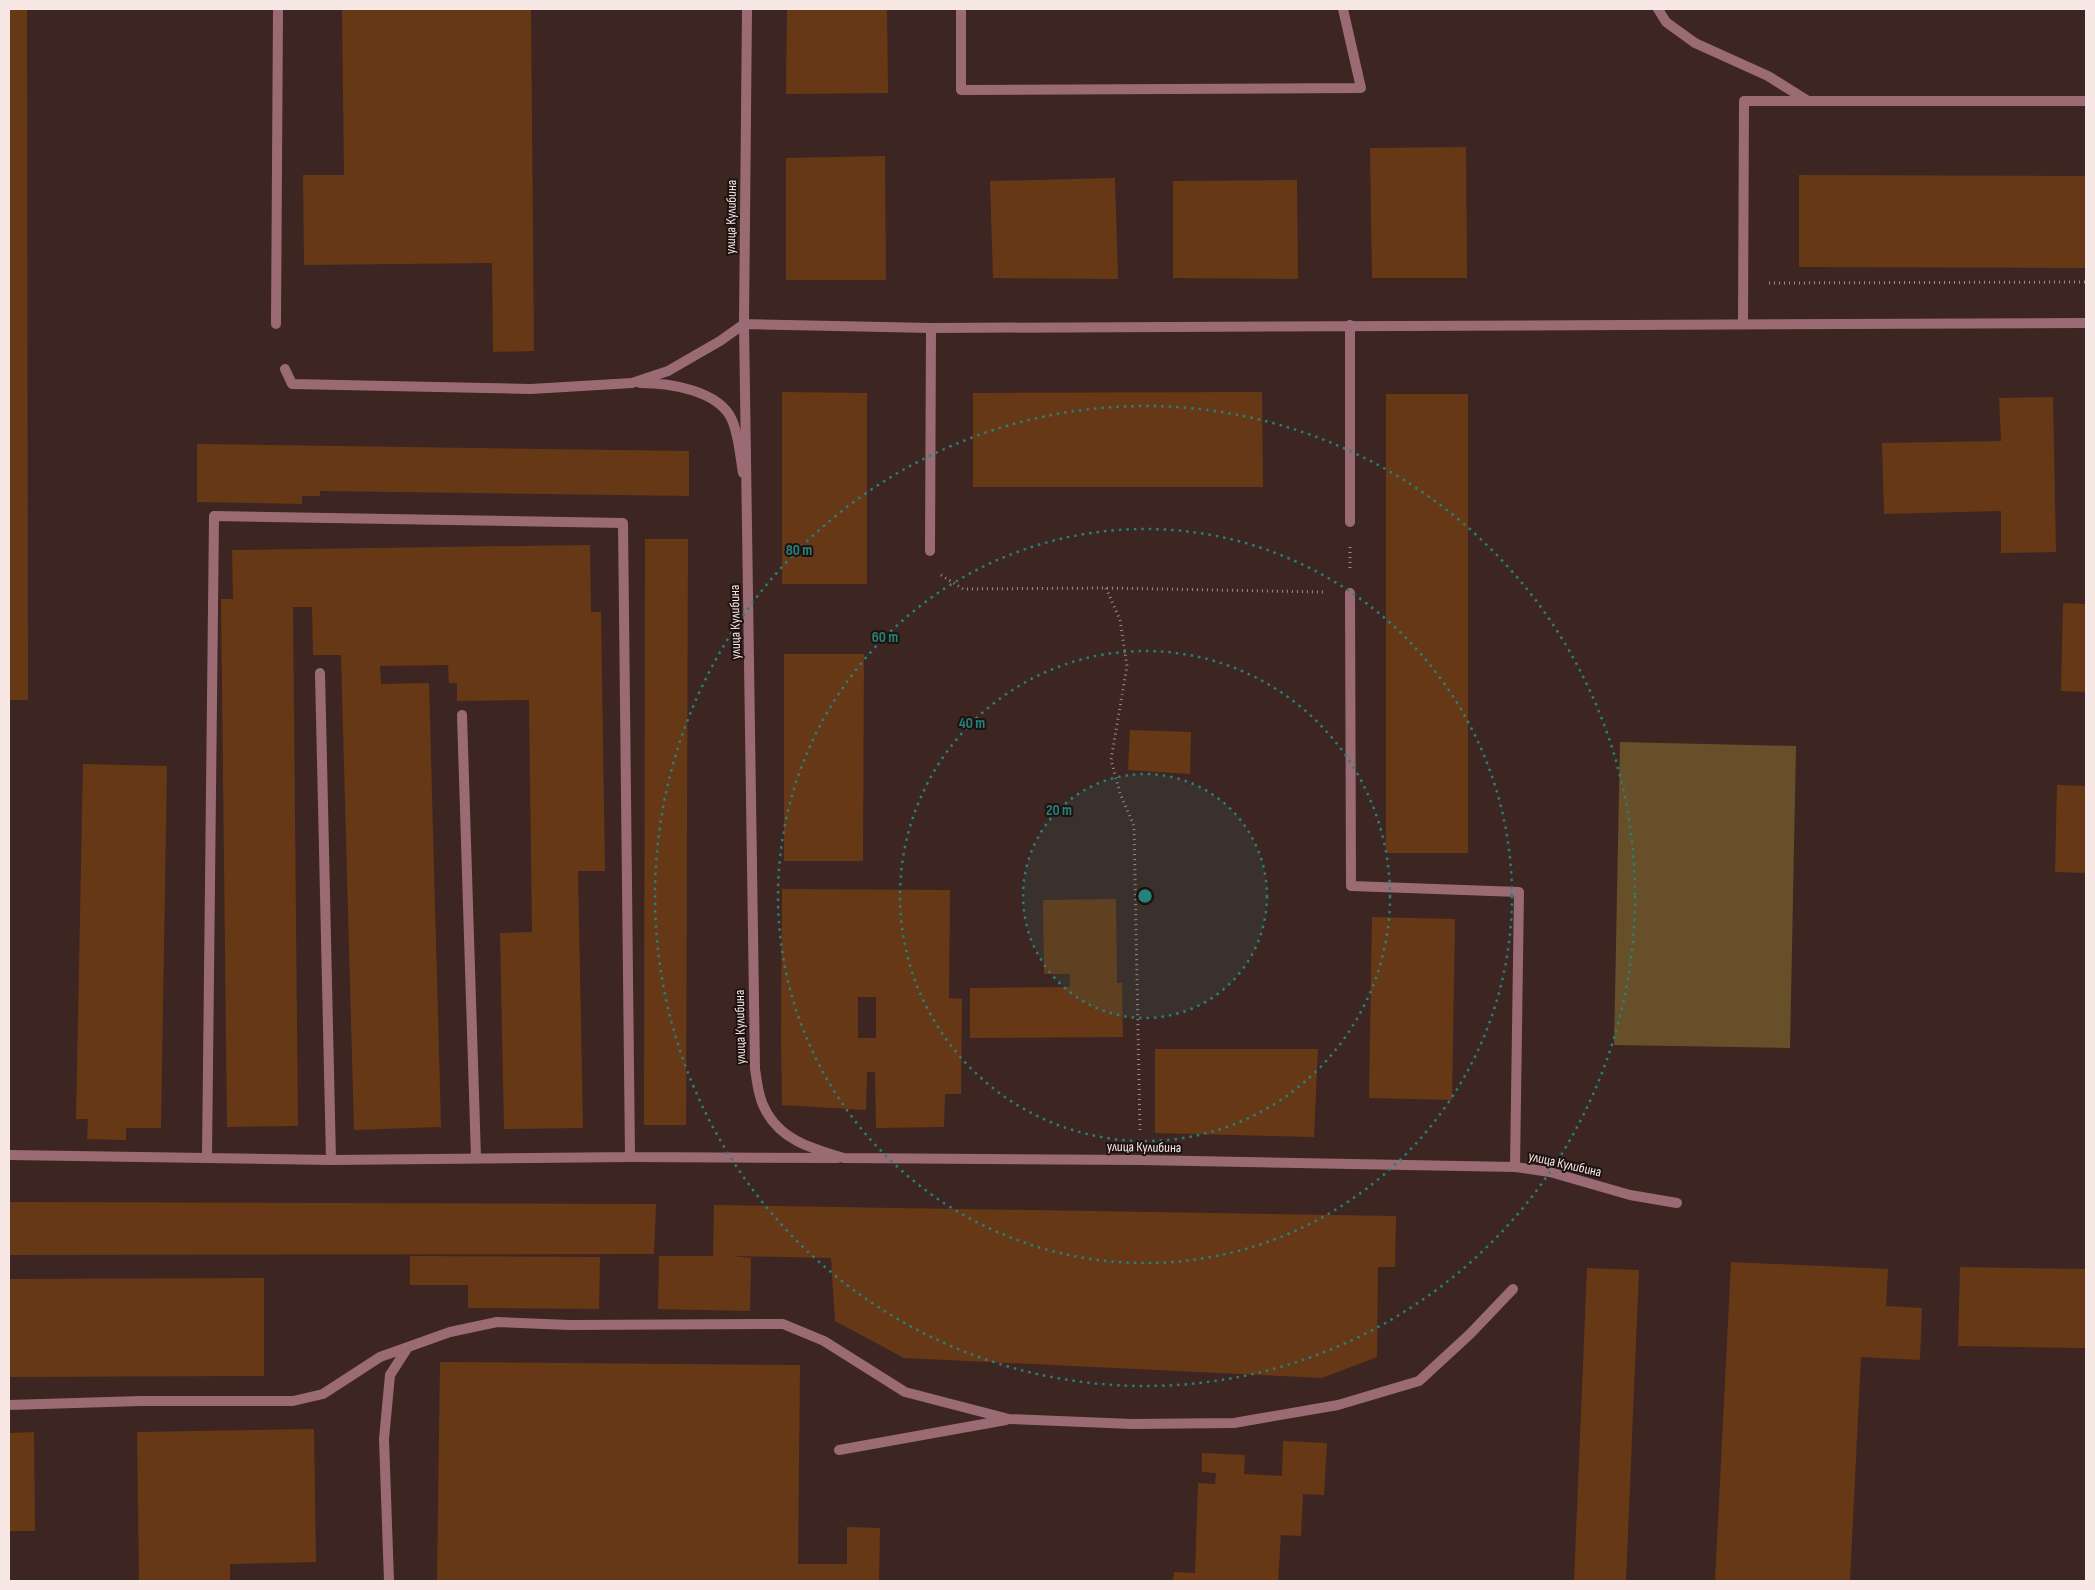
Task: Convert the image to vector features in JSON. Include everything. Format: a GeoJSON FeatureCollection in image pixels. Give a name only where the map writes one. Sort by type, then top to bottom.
{"type":"FeatureCollection","features":[{"type":"Feature","properties":{"kind":"street"},"geometry":{"type":"LineString","coordinates":[[276,324],[278,9]]}},
{"type":"Feature","properties":{"kind":"street","name":"улица Кулибина"},"geometry":{"type":"LineString","coordinates":[[748,9],[744,324],[755,1069],[763,1107],[777,1128],[804,1146],[844,1158],[1140,1160],[1515,1167],[1550,1172],[1630,1195],[1677,1203]]}},
{"type":"Feature","properties":{"kind":"street"},"geometry":{"type":"LineString","coordinates":[[960,9],[961,90],[1360,88],[1343,9]]}},
{"type":"Feature","properties":{"kind":"street"},"geometry":{"type":"LineString","coordinates":[[1658,9],[1666,22],[1695,43],[1768,76],[1808,101]]}},
{"type":"Feature","properties":{"kind":"street"},"geometry":{"type":"LineString","coordinates":[[1743,323],[1744,101],[2086,101]]}},
{"type":"Feature","properties":{"kind":"street"},"geometry":{"type":"LineString","coordinates":[[632,383],[668,371],[720,341],[744,324],[931,328],[2086,323]]}},
{"type":"Feature","properties":{"kind":"street"},"geometry":{"type":"LineString","coordinates":[[1350,325],[1350,522]]}},
{"type":"Feature","properties":{"kind":"street"},"geometry":{"type":"LineString","coordinates":[[930,550],[931,328]]}},
{"type":"Feature","properties":{"kind":"street"},"geometry":{"type":"LineString","coordinates":[[285,369],[292,384],[531,388],[659,383],[681,387],[701,394],[720,404],[732,419],[747,495]]}},
{"type":"Feature","properties":{"kind":"street"},"geometry":{"type":"LineString","coordinates":[[207,1157],[214,516],[623,523],[630,1156]]}},
{"type":"Feature","properties":{"kind":"street"},"geometry":{"type":"LineString","coordinates":[[1350,593],[1351,886],[1519,892],[1515,1167]]}},
{"type":"Feature","properties":{"kind":"street"},"geometry":{"type":"LineString","coordinates":[[320,673],[331,1160]]}},
{"type":"Feature","properties":{"kind":"street"},"geometry":{"type":"LineString","coordinates":[[462,715],[476,1158]]}},
{"type":"Feature","properties":{"kind":"street"},"geometry":{"type":"LineString","coordinates":[[9,1155],[331,1160],[630,1156],[844,1158]]}},
{"type":"Feature","properties":{"kind":"street"},"geometry":{"type":"LineString","coordinates":[[9,1405],[141,1401],[293,1401],[323,1394],[380,1357],[408,1346],[450,1332],[497,1322],[569,1325],[783,1324],[824,1341],[905,1392],[1009,1419],[1132,1424],[1234,1423],[1338,1405],[1419,1381],[1470,1334],[1513,1289]]}},
{"type":"Feature","properties":{"kind":"street"},"geometry":{"type":"LineString","coordinates":[[389,1581],[384,1439],[390,1375],[408,1346]]}},
{"type":"Feature","properties":{"kind":"street"},"geometry":{"type":"LineString","coordinates":[[839,1450],[1009,1419]]}},
{"type":"Feature","properties":{"kind":"path"},"geometry":{"type":"LineString","coordinates":[[1744,283],[2086,282]]}},
{"type":"Feature","properties":{"kind":"path"},"geometry":{"type":"LineString","coordinates":[[930,550],[941,575],[963,589],[1106,588],[1350,593],[1350,522]]}},
{"type":"Feature","properties":{"kind":"path"},"geometry":{"type":"LineString","coordinates":[[1106,588],[1120,620],[1127,666],[1111,760],[1120,793],[1134,826],[1140,1160]]}},
{"type":"Feature","properties":{"kind":"shaded area"},"geometry":{"type":"Polygon","coordinates":[[[1620,742],[1796,746],[1790,1048],[1614,1045],[1620,742]]]}},
{"type":"Feature","properties":{"kind":"building"},"geometry":{"type":"Polygon","coordinates":[[[9,9],[27,9],[28,700],[9,700],[9,9]]]}},
{"type":"Feature","properties":{"kind":"building"},"geometry":{"type":"Polygon","coordinates":[[[342,9],[531,9],[534,351],[493,352],[492,263],[304,265],[303,175],[344,175],[342,9]]]}},
{"type":"Feature","properties":{"kind":"building"},"geometry":{"type":"Polygon","coordinates":[[[787,9],[887,9],[888,93],[786,94],[787,9]]]}},
{"type":"Feature","properties":{"kind":"building"},"geometry":{"type":"Polygon","coordinates":[[[1466,147],[1467,278],[1372,278],[1370,148],[1466,147]]]}},
{"type":"Feature","properties":{"kind":"building"},"geometry":{"type":"Polygon","coordinates":[[[885,156],[886,280],[786,280],[786,158],[885,156]]]}},
{"type":"Feature","properties":{"kind":"building"},"geometry":{"type":"Polygon","coordinates":[[[1799,175],[2086,176],[2086,268],[1799,267],[1799,175]]]}},
{"type":"Feature","properties":{"kind":"building"},"geometry":{"type":"Polygon","coordinates":[[[1115,178],[1118,279],[993,278],[990,181],[1115,178]]]}},
{"type":"Feature","properties":{"kind":"building"},"geometry":{"type":"Polygon","coordinates":[[[1297,180],[1298,279],[1173,278],[1173,181],[1297,180]]]}},
{"type":"Feature","properties":{"kind":"building"},"geometry":{"type":"Polygon","coordinates":[[[782,392],[867,393],[867,584],[782,584],[782,392]]]}},
{"type":"Feature","properties":{"kind":"building"},"geometry":{"type":"Polygon","coordinates":[[[1262,392],[1263,487],[973,487],[973,393],[1262,392]]]}},
{"type":"Feature","properties":{"kind":"building"},"geometry":{"type":"Polygon","coordinates":[[[1386,394],[1468,394],[1468,853],[1386,853],[1386,394]]]}},
{"type":"Feature","properties":{"kind":"building"},"geometry":{"type":"Polygon","coordinates":[[[2053,397],[2056,552],[2001,553],[2001,511],[1884,514],[1882,443],[2001,441],[1999,398],[2053,397]]]}},
{"type":"Feature","properties":{"kind":"building"},"geometry":{"type":"Polygon","coordinates":[[[197,444],[689,451],[689,496],[320,491],[320,496],[302,496],[302,504],[197,502],[197,444]]]}},
{"type":"Feature","properties":{"kind":"building"},"geometry":{"type":"Polygon","coordinates":[[[645,539],[688,539],[686,1125],[644,1125],[645,539]]]}},
{"type":"Feature","properties":{"kind":"building"},"geometry":{"type":"Polygon","coordinates":[[[590,545],[591,612],[601,612],[605,871],[578,871],[583,1128],[504,1129],[500,933],[532,932],[529,700],[457,701],[457,683],[449,683],[448,665],[380,666],[381,684],[429,683],[441,1127],[354,1130],[341,655],[313,655],[312,607],[293,607],[298,1126],[227,1127],[221,599],[233,599],[232,550],[590,545]]]}},
{"type":"Feature","properties":{"kind":"building"},"geometry":{"type":"Polygon","coordinates":[[[2063,603],[2086,604],[2086,692],[2061,691],[2063,603]]]}},
{"type":"Feature","properties":{"kind":"building"},"geometry":{"type":"Polygon","coordinates":[[[784,654],[864,654],[863,861],[784,861],[784,654]]]}},
{"type":"Feature","properties":{"kind":"building"},"geometry":{"type":"Polygon","coordinates":[[[1130,730],[1191,732],[1190,774],[1128,770],[1130,730]]]}},
{"type":"Feature","properties":{"kind":"building"},"geometry":{"type":"Polygon","coordinates":[[[83,764],[167,766],[161,1128],[126,1128],[126,1140],[87,1139],[88,1119],[76,1119],[83,764]]]}},
{"type":"Feature","properties":{"kind":"building"},"geometry":{"type":"Polygon","coordinates":[[[2057,785],[2086,786],[2086,873],[2055,872],[2057,785]]]}},
{"type":"Feature","properties":{"kind":"building"},"geometry":{"type":"Polygon","coordinates":[[[782,889],[950,890],[949,998],[962,999],[961,1094],[945,1094],[944,1127],[876,1128],[875,1072],[867,1072],[866,1110],[782,1105],[782,889]],[[858,997],[858,1038],[876,1038],[876,997],[858,997]]]}},
{"type":"Feature","properties":{"kind":"building"},"geometry":{"type":"Polygon","coordinates":[[[1116,899],[1117,983],[1122,983],[1123,1037],[970,1038],[970,988],[1070,987],[1070,974],[1044,974],[1043,900],[1116,899]]]}},
{"type":"Feature","properties":{"kind":"building"},"geometry":{"type":"Polygon","coordinates":[[[1372,917],[1455,919],[1452,1100],[1369,1098],[1372,917]]]}},
{"type":"Feature","properties":{"kind":"building"},"geometry":{"type":"Polygon","coordinates":[[[1155,1049],[1318,1049],[1314,1137],[1155,1133],[1155,1049]]]}},
{"type":"Feature","properties":{"kind":"building"},"geometry":{"type":"Polygon","coordinates":[[[9,1202],[656,1204],[654,1254],[9,1255],[9,1202]]]}},
{"type":"Feature","properties":{"kind":"building"},"geometry":{"type":"Polygon","coordinates":[[[714,1205],[1396,1216],[1395,1267],[1378,1267],[1377,1357],[1322,1378],[904,1358],[835,1321],[831,1258],[731,1256],[751,1258],[750,1311],[658,1309],[659,1256],[713,1256],[714,1205]]]}},
{"type":"Feature","properties":{"kind":"building"},"geometry":{"type":"Polygon","coordinates":[[[410,1256],[600,1257],[599,1309],[468,1308],[468,1285],[410,1285],[410,1256]]]}},
{"type":"Feature","properties":{"kind":"building"},"geometry":{"type":"Polygon","coordinates":[[[1731,1262],[1888,1269],[1886,1306],[1922,1308],[1920,1360],[1861,1357],[1850,1581],[1715,1581],[1731,1262]]]}},
{"type":"Feature","properties":{"kind":"building"},"geometry":{"type":"Polygon","coordinates":[[[1960,1267],[2086,1269],[2086,1348],[1958,1346],[1960,1267]]]}},
{"type":"Feature","properties":{"kind":"building"},"geometry":{"type":"Polygon","coordinates":[[[1587,1268],[1639,1270],[1626,1581],[1574,1581],[1587,1268]]]}},
{"type":"Feature","properties":{"kind":"building"},"geometry":{"type":"Polygon","coordinates":[[[264,1278],[264,1376],[9,1377],[9,1279],[264,1278]]]}},
{"type":"Feature","properties":{"kind":"building"},"geometry":{"type":"Polygon","coordinates":[[[440,1362],[800,1365],[798,1564],[847,1564],[847,1527],[880,1528],[879,1581],[437,1581],[440,1362]]]}},
{"type":"Feature","properties":{"kind":"building"},"geometry":{"type":"Polygon","coordinates":[[[314,1429],[316,1562],[230,1564],[230,1581],[139,1581],[137,1432],[314,1429]]]}},
{"type":"Feature","properties":{"kind":"building"},"geometry":{"type":"Polygon","coordinates":[[[34,1432],[35,1531],[9,1531],[9,1433],[34,1432]]]}},
{"type":"Feature","properties":{"kind":"building"},"geometry":{"type":"Polygon","coordinates":[[[1283,1441],[1327,1443],[1324,1495],[1303,1494],[1301,1536],[1281,1535],[1278,1581],[1173,1581],[1174,1572],[1195,1573],[1198,1483],[1215,1484],[1216,1473],[1202,1472],[1202,1453],[1245,1455],[1244,1474],[1282,1476],[1283,1441]]]}}]}
